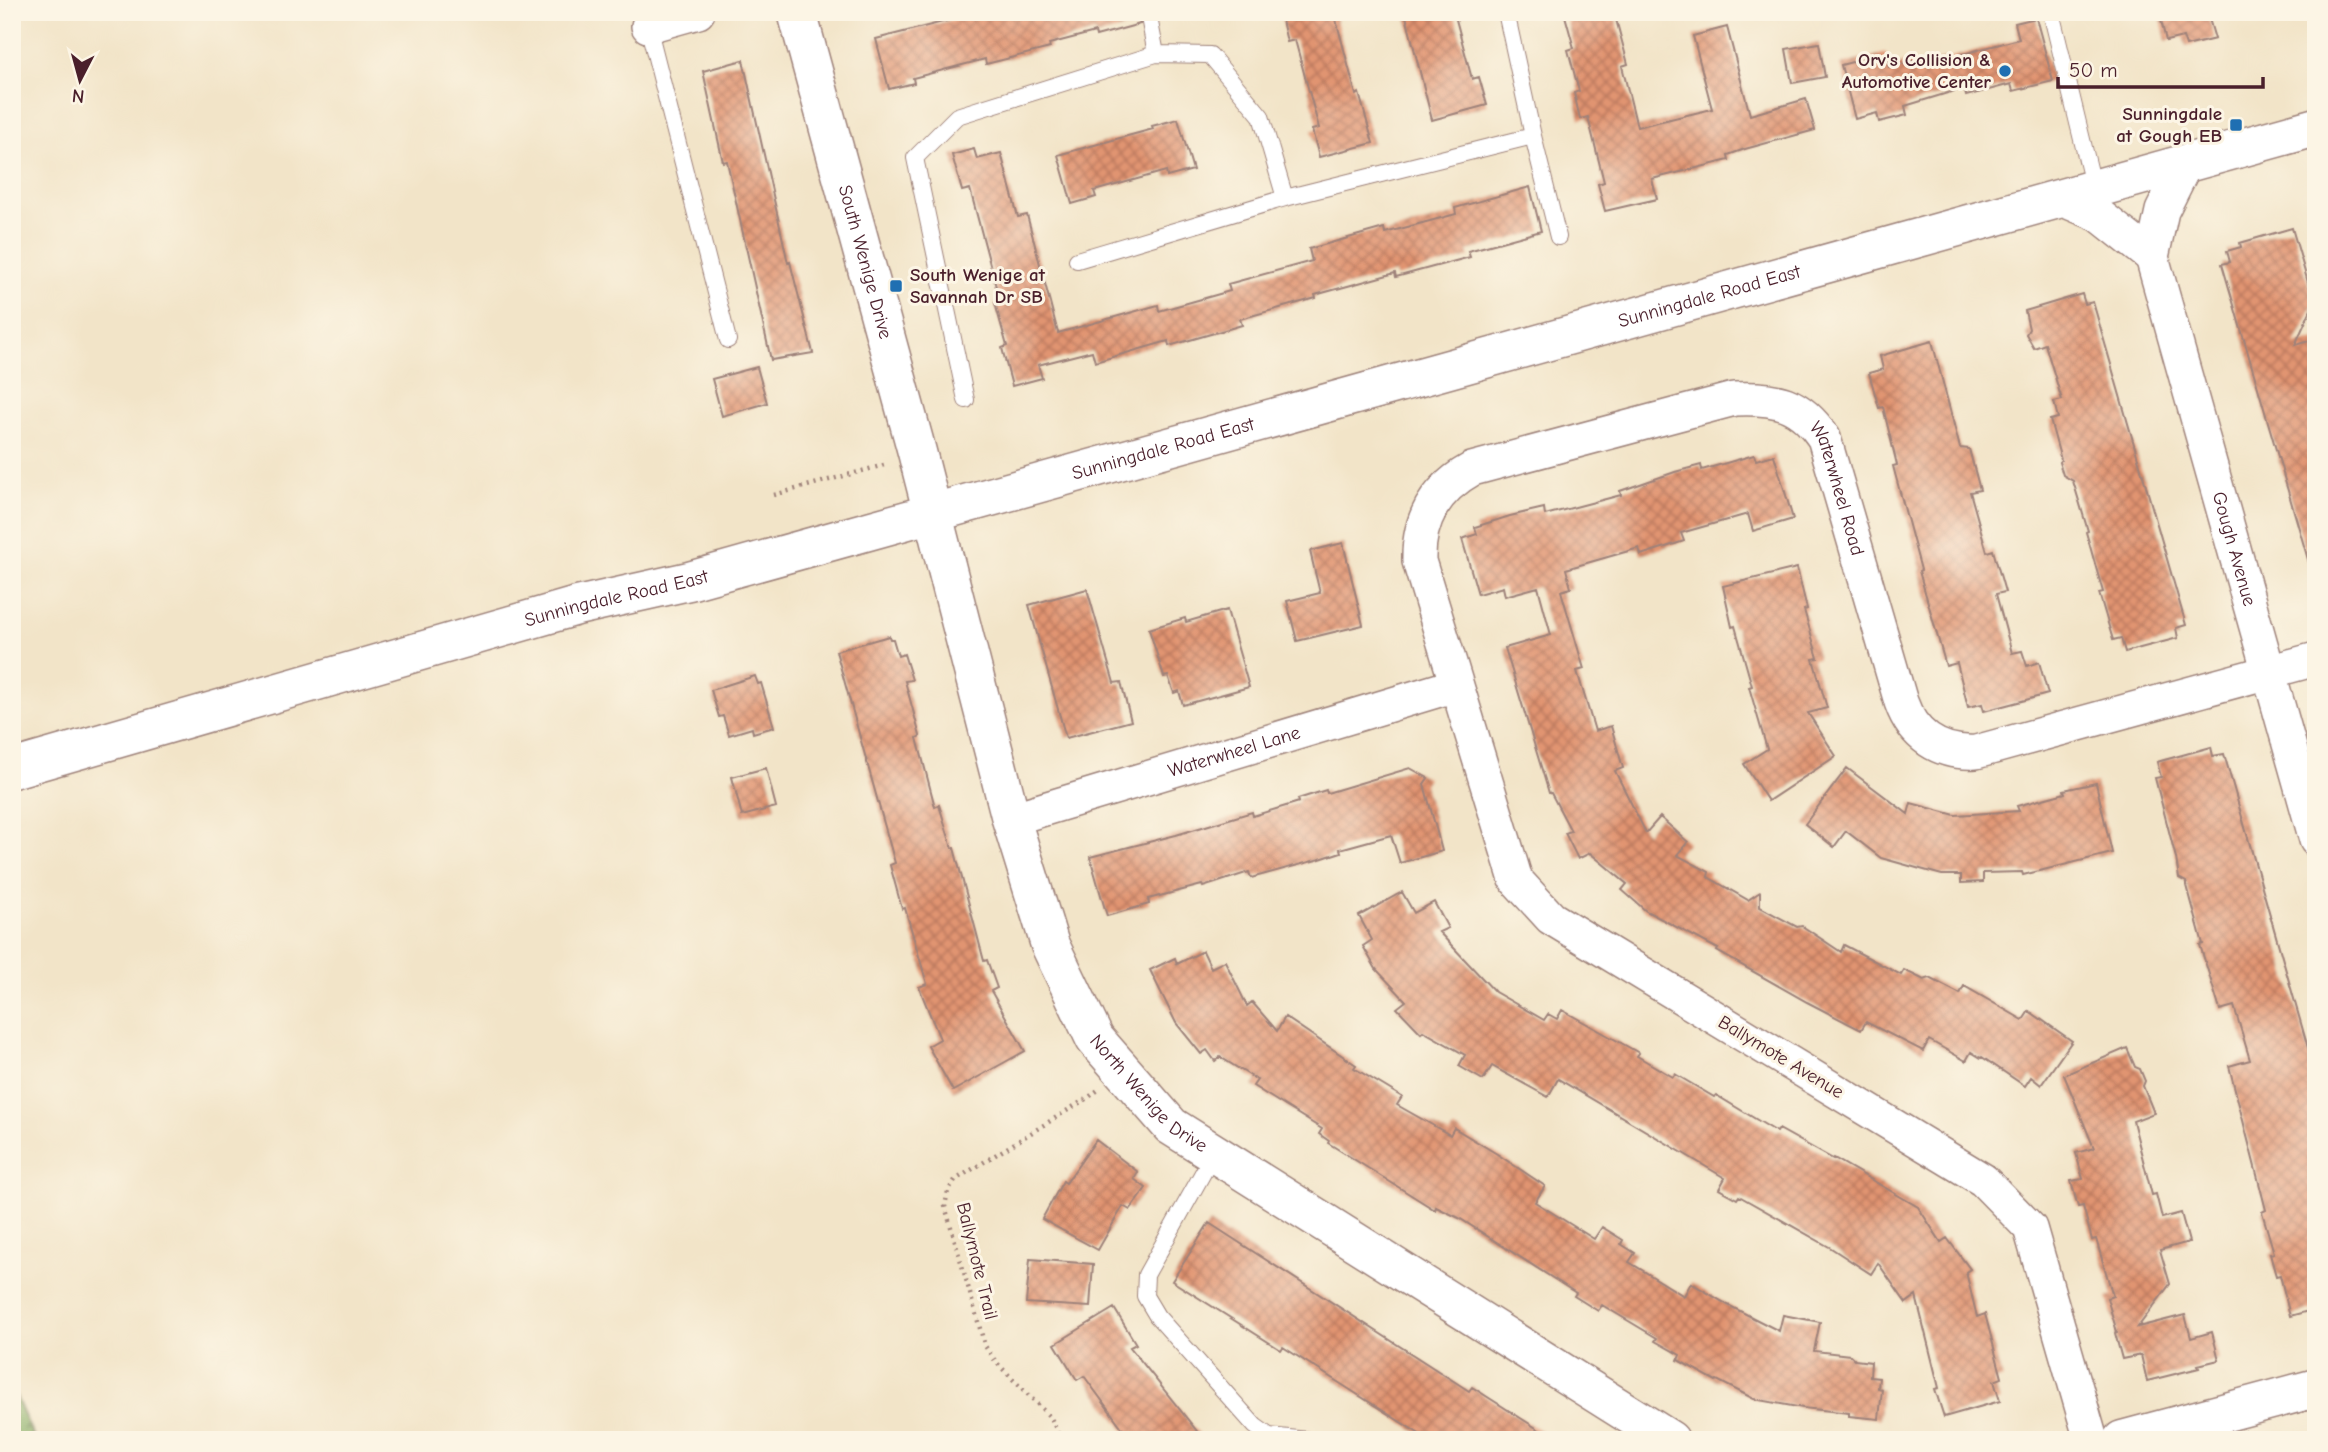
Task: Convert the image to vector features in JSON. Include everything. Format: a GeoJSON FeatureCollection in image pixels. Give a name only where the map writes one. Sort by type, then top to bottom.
{"type":"FeatureCollection","features":[{"type":"Feature","properties":{"kind":"main road","name":"South Wenige Drive"},"geometry":{"type":"LineString","coordinates":[[797,12],[933,513]]}},
{"type":"Feature","properties":{"kind":"main road","name":"Sunningdale Road East"},"geometry":{"type":"LineString","coordinates":[[12,769],[577,606],[689,581],[2316,127]]}},
{"type":"Feature","properties":{"kind":"main road","name":"North Wenige Drive"},"geometry":{"type":"LineString","coordinates":[[933,513],[1011,819],[1050,945],[1095,1038],[1171,1126],[1670,1440]]}},
{"type":"Feature","properties":{"kind":"main road"},"geometry":{"type":"LineString","coordinates":[[2122,1440],[2316,1388]]}},
{"type":"Feature","properties":{"kind":"street"},"geometry":{"type":"LineString","coordinates":[[648,26],[698,12]]}},
{"type":"Feature","properties":{"kind":"street","name":"Gough Avenue"},"geometry":{"type":"LineString","coordinates":[[2186,163],[2162,211],[2152,257],[2316,840]]}},
{"type":"Feature","properties":{"kind":"street"},"geometry":{"type":"LineString","coordinates":[[2077,194],[2152,257]]}},
{"type":"Feature","properties":{"kind":"street","name":"Waterwheel Road"},"geometry":{"type":"LineString","coordinates":[[1456,685],[1419,561],[1425,519],[1449,484],[1472,469],[1486,464],[1734,399],[1755,398],[1772,399],[1802,413],[1824,438],[1901,702],[1916,731],[1933,744],[1953,752],[1976,752],[2316,659]]}},
{"type":"Feature","properties":{"kind":"street","name":"Waterwheel Lane"},"geometry":{"type":"LineString","coordinates":[[1011,819],[1456,685]]}},
{"type":"Feature","properties":{"kind":"street","name":"Ballymote Avenue"},"geometry":{"type":"LineString","coordinates":[[1456,685],[1517,880],[1551,918],[1983,1180],[2030,1228],[2091,1440]]}},
{"type":"Feature","properties":{"kind":"lane"},"geometry":{"type":"LineString","coordinates":[[1148,12],[1156,54]]}},
{"type":"Feature","properties":{"kind":"lane"},"geometry":{"type":"LineString","coordinates":[[1506,12],[1558,237]]}},
{"type":"Feature","properties":{"kind":"lane"},"geometry":{"type":"LineString","coordinates":[[2051,12],[2077,194]]}},
{"type":"Feature","properties":{"kind":"lane"},"geometry":{"type":"LineString","coordinates":[[648,26],[727,340]]}},
{"type":"Feature","properties":{"kind":"lane"},"geometry":{"type":"LineString","coordinates":[[966,400],[915,158],[957,116],[1156,54],[1210,55],[1261,116],[1285,198]]}},
{"type":"Feature","properties":{"kind":"lane"},"geometry":{"type":"LineString","coordinates":[[1077,260],[1285,198],[1533,136]]}},
{"type":"Feature","properties":{"kind":"lane"},"geometry":{"type":"LineString","coordinates":[[1214,1153],[1146,1275],[1144,1296],[1157,1316],[1255,1426],[1269,1436],[1308,1440]]}},
{"type":"Feature","properties":{"kind":"path"},"geometry":{"type":"LineString","coordinates":[[774,495],[884,465]]}},
{"type":"Feature","properties":{"kind":"path","name":"Ballymote Trail"},"geometry":{"type":"LineString","coordinates":[[1060,1440],[1051,1418],[996,1362],[985,1346],[945,1206],[948,1191],[955,1180],[1089,1097],[1121,1069]]}},
{"type":"Feature","properties":{"kind":"green space"},"geometry":{"type":"Polygon","coordinates":[[[12,1388],[35,1440],[12,1440],[12,1388]]]}},
{"type":"Feature","properties":{"kind":"building"},"geometry":{"type":"Polygon","coordinates":[[[982,12],[1138,12],[1140,24],[1096,36],[1095,32],[1049,44],[1050,48],[986,64],[985,59],[913,78],[914,83],[889,89],[876,39],[982,12]]]}},
{"type":"Feature","properties":{"kind":"building"},"geometry":{"type":"Polygon","coordinates":[[[1296,12],[1334,12],[1356,95],[1359,93],[1373,143],[1319,157],[1312,130],[1319,128],[1295,40],[1287,42],[1281,16],[1296,12]]]}},
{"type":"Feature","properties":{"kind":"building"},"geometry":{"type":"Polygon","coordinates":[[[1405,12],[1454,12],[1472,79],[1479,77],[1487,105],[1432,120],[1405,12]]]}},
{"type":"Feature","properties":{"kind":"building"},"geometry":{"type":"Polygon","coordinates":[[[1564,12],[1614,12],[1628,64],[1622,66],[1637,127],[1712,109],[1693,36],[1727,27],[1750,115],[1806,99],[1815,130],[1745,149],[1728,155],[1729,160],[1652,179],[1657,199],[1605,211],[1598,184],[1604,182],[1588,117],[1580,119],[1574,93],[1579,91],[1568,50],[1574,48],[1564,12]]]}},
{"type":"Feature","properties":{"kind":"building"},"geometry":{"type":"Polygon","coordinates":[[[2159,12],[2207,12],[2215,39],[2186,46],[2183,37],[2166,41],[2159,12]]]}},
{"type":"Feature","properties":{"kind":"building"},"geometry":{"type":"Polygon","coordinates":[[[2036,18],[2053,81],[2013,91],[2011,84],[1966,96],[1964,88],[1905,106],[1907,115],[1879,122],[1877,113],[1855,119],[1841,65],[1886,53],[1889,67],[1913,61],[1914,67],[2019,39],[2015,23],[2036,18]]]}},
{"type":"Feature","properties":{"kind":"building"},"geometry":{"type":"Polygon","coordinates":[[[1819,43],[1825,77],[1792,83],[1786,49],[1819,43]]]}},
{"type":"Feature","properties":{"kind":"building"},"geometry":{"type":"Polygon","coordinates":[[[743,60],[788,263],[790,262],[813,353],[771,360],[727,161],[723,162],[703,71],[743,60]]]}},
{"type":"Feature","properties":{"kind":"building"},"geometry":{"type":"Polygon","coordinates":[[[1178,119],[1193,170],[1167,177],[1166,171],[1094,191],[1096,197],[1072,204],[1058,155],[1153,129],[1152,126],[1178,119]]]}},
{"type":"Feature","properties":{"kind":"building"},"geometry":{"type":"Polygon","coordinates":[[[974,149],[977,159],[1001,153],[1018,217],[1027,215],[1058,333],[1158,305],[1159,311],[1230,291],[1228,284],[1312,261],[1309,249],[1384,228],[1385,233],[1456,214],[1455,208],[1530,187],[1541,231],[1468,251],[1470,257],[1396,277],[1395,273],[1315,295],[1316,298],[1240,319],[1242,325],[1169,346],[1168,341],[1095,362],[1092,351],[1038,365],[1042,378],[1012,386],[1002,348],[1007,346],[995,303],[1000,302],[970,189],[962,191],[952,155],[974,149]]]}},
{"type":"Feature","properties":{"kind":"building"},"geometry":{"type":"Polygon","coordinates":[[[2292,228],[2314,303],[2295,345],[2316,339],[2316,562],[2309,563],[2222,264],[2230,262],[2227,251],[2241,247],[2240,243],[2292,228]]]}},
{"type":"Feature","properties":{"kind":"building"},"geometry":{"type":"Polygon","coordinates":[[[2082,294],[2085,304],[2093,302],[2186,625],[2176,628],[2178,638],[2125,652],[2121,638],[2113,640],[2099,593],[2103,592],[2086,532],[2088,531],[2073,481],[2063,475],[2059,462],[2061,460],[2050,420],[2058,418],[2054,402],[2062,400],[2045,344],[2034,348],[2026,334],[2029,329],[2025,311],[2082,294]]]}},
{"type":"Feature","properties":{"kind":"building"},"geometry":{"type":"Polygon","coordinates":[[[1932,341],[1960,448],[1969,449],[1980,490],[1970,492],[1987,552],[1993,550],[2005,592],[1996,594],[2012,653],[2022,651],[2027,666],[2039,662],[2048,694],[1984,711],[1982,704],[1968,707],[1957,663],[1946,666],[1893,466],[1897,465],[1883,407],[1879,408],[1869,373],[1883,369],[1880,356],[1932,341]]]}},
{"type":"Feature","properties":{"kind":"building"},"geometry":{"type":"Polygon","coordinates":[[[757,367],[767,403],[722,416],[712,379],[757,367]]]}},
{"type":"Feature","properties":{"kind":"building"},"geometry":{"type":"Polygon","coordinates":[[[1754,455],[1756,460],[1774,455],[1793,519],[1753,531],[1748,514],[1681,533],[1684,541],[1641,555],[1639,548],[1566,569],[1571,588],[1561,591],[1584,669],[1577,671],[1595,731],[1611,726],[1623,768],[1615,771],[1646,833],[1660,817],[1688,842],[1677,855],[1709,872],[1708,877],[1748,900],[1760,892],[1760,907],[1797,927],[1802,926],[1841,952],[1844,945],[1901,975],[1904,970],[1924,980],[1930,978],[1960,994],[1964,986],[2023,1020],[2029,1011],[2072,1041],[2041,1085],[2031,1077],[2025,1086],[1971,1052],[1966,1061],[1929,1040],[1923,1051],[1866,1022],[1861,1030],[1807,1002],[1717,951],[1718,949],[1646,911],[1622,890],[1627,884],[1590,853],[1578,859],[1565,833],[1571,831],[1549,793],[1505,648],[1551,635],[1538,587],[1505,596],[1503,587],[1478,594],[1462,539],[1477,534],[1475,527],[1510,516],[1544,508],[1545,515],[1621,495],[1620,491],[1675,472],[1701,465],[1702,470],[1754,455]]]}},
{"type":"Feature","properties":{"kind":"building"},"geometry":{"type":"Polygon","coordinates":[[[1343,543],[1363,625],[1297,641],[1287,601],[1320,593],[1310,551],[1343,543]]]}},
{"type":"Feature","properties":{"kind":"building"},"geometry":{"type":"Polygon","coordinates":[[[1797,568],[1807,609],[1804,610],[1818,658],[1813,659],[1827,708],[1808,713],[1836,756],[1768,801],[1744,764],[1767,749],[1723,586],[1797,568]]]}},
{"type":"Feature","properties":{"kind":"building"},"geometry":{"type":"Polygon","coordinates":[[[1087,589],[1114,683],[1121,682],[1131,721],[1066,738],[1029,605],[1087,589]]]}},
{"type":"Feature","properties":{"kind":"building"},"geometry":{"type":"Polygon","coordinates":[[[1227,610],[1249,687],[1183,705],[1179,691],[1174,693],[1168,676],[1164,677],[1149,629],[1185,618],[1186,622],[1227,610]]]}},
{"type":"Feature","properties":{"kind":"building"},"geometry":{"type":"Polygon","coordinates":[[[889,636],[893,639],[898,656],[904,654],[912,680],[905,681],[920,736],[917,738],[935,807],[939,805],[954,848],[984,961],[987,960],[997,988],[991,991],[1025,1051],[953,1091],[928,1046],[940,1039],[919,987],[927,984],[905,908],[902,909],[890,865],[895,863],[836,651],[889,636]]]}},
{"type":"Feature","properties":{"kind":"building"},"geometry":{"type":"Polygon","coordinates":[[[755,676],[758,684],[761,683],[774,727],[753,733],[752,728],[729,735],[723,716],[719,717],[711,690],[755,676]]]}},
{"type":"Feature","properties":{"kind":"building"},"geometry":{"type":"Polygon","coordinates":[[[2211,747],[2213,756],[2224,754],[2316,1076],[2316,1309],[2290,1316],[2280,1275],[2276,1276],[2270,1254],[2274,1253],[2262,1212],[2266,1210],[2229,1066],[2250,1060],[2234,1006],[2220,1010],[2200,945],[2203,944],[2186,882],[2179,878],[2155,778],[2161,777],[2157,762],[2211,747]]]}},
{"type":"Feature","properties":{"kind":"building"},"geometry":{"type":"Polygon","coordinates":[[[766,768],[776,807],[742,816],[732,777],[766,768]]]}},
{"type":"Feature","properties":{"kind":"building"},"geometry":{"type":"Polygon","coordinates":[[[1410,768],[1428,778],[1424,784],[1442,851],[1400,863],[1391,835],[1251,878],[1249,872],[1203,887],[1202,885],[1148,899],[1149,904],[1107,916],[1090,857],[1252,812],[1253,816],[1299,802],[1298,799],[1326,790],[1327,793],[1410,768]]]}},
{"type":"Feature","properties":{"kind":"building"},"geometry":{"type":"Polygon","coordinates":[[[1847,768],[1908,814],[1911,803],[1955,815],[2019,811],[2017,806],[2065,793],[2064,790],[2096,783],[2112,853],[2023,875],[2022,872],[1983,873],[1983,882],[1961,883],[1961,875],[1942,875],[1881,858],[1846,831],[1834,847],[1805,824],[1847,768]]]}},
{"type":"Feature","properties":{"kind":"building"},"geometry":{"type":"Polygon","coordinates":[[[1402,892],[1414,913],[1434,902],[1448,928],[1439,932],[1495,992],[1544,1020],[1548,1014],[1557,1019],[1562,1010],[1639,1053],[1637,1056],[1673,1077],[1675,1074],[1714,1097],[1716,1095],[1777,1132],[1779,1129],[1834,1158],[1918,1207],[1941,1242],[1947,1238],[1970,1269],[1966,1272],[1977,1317],[1985,1314],[2002,1378],[1994,1381],[2000,1401],[1944,1417],[1935,1389],[1939,1388],[1916,1296],[1906,1303],[1878,1263],[1871,1274],[1739,1196],[1737,1199],[1719,1189],[1725,1178],[1558,1079],[1548,1097],[1492,1066],[1483,1080],[1459,1066],[1465,1055],[1423,1031],[1421,1033],[1397,1008],[1406,1001],[1376,969],[1363,946],[1372,940],[1359,916],[1402,892]]]}},
{"type":"Feature","properties":{"kind":"building"},"geometry":{"type":"Polygon","coordinates":[[[1203,951],[1211,968],[1225,961],[1247,1006],[1252,1002],[1277,1031],[1285,1017],[1356,1065],[1354,1068],[1402,1097],[1397,1105],[1450,1135],[1454,1128],[1497,1154],[1545,1186],[1535,1202],[1594,1239],[1602,1227],[1623,1240],[1621,1244],[1635,1253],[1629,1262],[1684,1296],[1691,1283],[1779,1331],[1783,1315],[1820,1322],[1814,1351],[1850,1355],[1855,1360],[1871,1362],[1870,1377],[1879,1378],[1878,1388],[1882,1389],[1879,1419],[1754,1399],[1716,1381],[1678,1360],[1680,1355],[1655,1341],[1657,1338],[1602,1305],[1598,1311],[1574,1296],[1576,1293],[1459,1218],[1436,1207],[1435,1210],[1328,1143],[1329,1141],[1319,1134],[1322,1129],[1253,1086],[1257,1080],[1220,1057],[1215,1061],[1207,1050],[1201,1054],[1176,1023],[1150,970],[1175,958],[1177,964],[1203,951]]]}},
{"type":"Feature","properties":{"kind":"building"},"geometry":{"type":"Polygon","coordinates":[[[2127,1048],[2145,1081],[2143,1086],[2154,1113],[2133,1121],[2152,1195],[2156,1194],[2162,1218],[2181,1213],[2189,1242],[2160,1250],[2170,1284],[2138,1327],[2185,1315],[2191,1338],[2212,1332],[2219,1360],[2147,1381],[2141,1355],[2122,1359],[2107,1298],[2113,1296],[2096,1239],[2092,1240],[2083,1206],[2078,1207],[2071,1181],[2083,1179],[2076,1153],[2094,1148],[2064,1075],[2127,1048]]]}},
{"type":"Feature","properties":{"kind":"building"},"geometry":{"type":"Polygon","coordinates":[[[1096,1140],[1138,1172],[1134,1179],[1146,1188],[1130,1210],[1123,1206],[1098,1250],[1042,1219],[1063,1181],[1066,1183],[1096,1140]]]}},
{"type":"Feature","properties":{"kind":"building"},"geometry":{"type":"Polygon","coordinates":[[[1209,1223],[1469,1391],[1472,1387],[1555,1440],[1429,1440],[1283,1347],[1281,1350],[1172,1281],[1209,1223]]]}},
{"type":"Feature","properties":{"kind":"building"},"geometry":{"type":"Polygon","coordinates":[[[1030,1259],[1093,1264],[1090,1307],[1026,1303],[1030,1259]]]}},
{"type":"Feature","properties":{"kind":"building"},"geometry":{"type":"Polygon","coordinates":[[[1114,1308],[1136,1344],[1130,1347],[1204,1440],[1131,1440],[1084,1376],[1077,1380],[1055,1344],[1114,1308]]]}},
{"type":"Feature","properties":{"kind":"place","name":"Orv's Collision & Automotive Center"},"geometry":{"type":"Point","coordinates":[2005,71]}},
{"type":"Feature","properties":{"kind":"place","name":"Sunningdale at Gough EB"},"geometry":{"type":"Point","coordinates":[2236,125]}},
{"type":"Feature","properties":{"kind":"place","name":"South Wenige at Savannah Dr SB"},"geometry":{"type":"Point","coordinates":[896,286]}}]}
